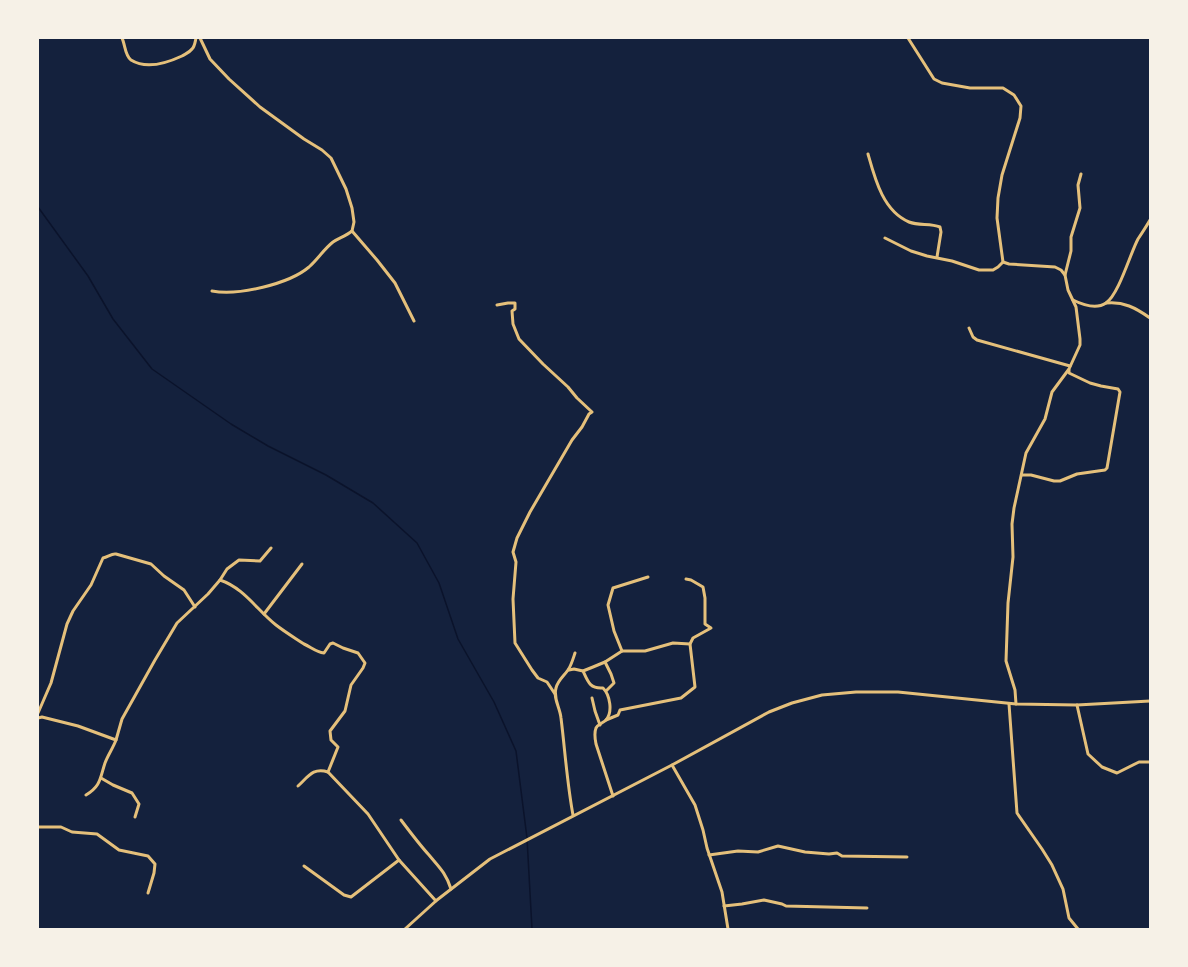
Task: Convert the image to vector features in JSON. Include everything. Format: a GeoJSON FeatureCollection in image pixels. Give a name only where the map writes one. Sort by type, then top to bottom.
{"type":"FeatureCollection","features":[{"type":"Feature","properties":{"kind":"street"},"geometry":{"type":"LineString","coordinates":[[122,38],[128,56],[131,60],[151,65],[170,62],[190,52],[195,44],[196,38]]}},
{"type":"Feature","properties":{"kind":"street"},"geometry":{"type":"LineString","coordinates":[[200,38],[210,59],[229,79],[260,107],[304,139],[322,150],[331,158],[346,189],[352,208],[354,222],[352,231]]}},
{"type":"Feature","properties":{"kind":"street"},"geometry":{"type":"LineString","coordinates":[[908,38],[934,79],[942,83],[970,88],[1003,88],[1014,95],[1021,106],[1020,118],[1002,175],[998,198],[998,218],[1003,262]]}},
{"type":"Feature","properties":{"kind":"street"},"geometry":{"type":"LineString","coordinates":[[868,154],[880,189],[897,215],[910,222],[934,224],[940,227],[941,232],[937,257]]}},
{"type":"Feature","properties":{"kind":"street"},"geometry":{"type":"LineString","coordinates":[[1016,704],[1015,690],[1006,661],[1008,603],[1013,557],[1012,524],[1026,452],[1045,419],[1052,392],[1070,367],[1080,345],[1076,307],[1068,290],[1065,275],[1071,251],[1071,237],[1080,208],[1078,185],[1081,174]]}},
{"type":"Feature","properties":{"kind":"street"},"geometry":{"type":"LineString","coordinates":[[1106,303],[1111,298],[1119,284],[1138,239],[1150,220]]}},
{"type":"Feature","properties":{"kind":"street"},"geometry":{"type":"LineString","coordinates":[[212,291],[234,293],[274,284],[308,268],[338,238],[352,231]]}},
{"type":"Feature","properties":{"kind":"street"},"geometry":{"type":"LineString","coordinates":[[352,231],[378,260],[395,283],[414,321]]}},
{"type":"Feature","properties":{"kind":"street"},"geometry":{"type":"LineString","coordinates":[[885,238],[911,251],[952,261],[980,270],[993,270],[1003,262]]}},
{"type":"Feature","properties":{"kind":"street"},"geometry":{"type":"LineString","coordinates":[[1003,262],[1009,264],[1055,267],[1061,270],[1065,275]]}},
{"type":"Feature","properties":{"kind":"street"},"geometry":{"type":"LineString","coordinates":[[1073,300],[1082,304],[1094,306],[1112,302],[1128,305],[1137,308],[1150,318]]}},
{"type":"Feature","properties":{"kind":"street"},"geometry":{"type":"LineString","coordinates":[[497,305],[515,303],[515,308],[512,311],[513,324],[519,339],[543,364],[568,386],[577,398],[592,412],[589,414],[582,427],[572,440],[530,512],[517,538],[513,552],[516,562],[513,599],[515,643],[538,678],[547,682],[555,694],[561,716],[564,750],[568,772],[569,794],[573,815]]}},
{"type":"Feature","properties":{"kind":"street"},"geometry":{"type":"LineString","coordinates":[[969,328],[973,338],[977,340],[1070,367]]}},
{"type":"Feature","properties":{"kind":"street"},"geometry":{"type":"LineString","coordinates":[[1022,475],[1031,475],[1060,482],[1077,474],[1105,470],[1107,468],[1120,392],[1118,389],[1090,383],[1069,373],[1070,367]]}},
{"type":"Feature","properties":{"kind":"street"},"geometry":{"type":"LineString","coordinates":[[86,795],[94,790],[101,778],[116,740],[122,719],[155,660],[178,623],[220,580],[227,569],[239,560],[260,561],[272,548]]}},
{"type":"Feature","properties":{"kind":"street"},"geometry":{"type":"LineString","coordinates":[[38,713],[51,683],[67,624],[73,611],[91,584],[103,558],[108,557],[113,553],[151,564],[164,576],[184,590],[195,607]]}},
{"type":"Feature","properties":{"kind":"street"},"geometry":{"type":"LineString","coordinates":[[264,614],[302,564]]}},
{"type":"Feature","properties":{"kind":"street"},"geometry":{"type":"LineString","coordinates":[[622,651],[614,631],[608,605],[613,588],[648,577]]}},
{"type":"Feature","properties":{"kind":"street"},"geometry":{"type":"LineString","coordinates":[[613,796],[596,744],[596,729],[606,720],[618,715],[620,710],[681,698],[695,687],[690,644],[693,638],[711,628],[705,624],[705,598],[703,587],[691,580],[686,579]]}},
{"type":"Feature","properties":{"kind":"street"},"geometry":{"type":"LineString","coordinates":[[220,580],[230,583],[244,593],[281,629],[319,652],[324,653],[330,644],[333,643],[358,653],[365,664],[351,685],[345,711],[330,732],[331,740],[338,747],[328,772]]}},
{"type":"Feature","properties":{"kind":"street"},"geometry":{"type":"LineString","coordinates":[[569,670],[574,669],[583,671],[605,662],[622,651],[645,651],[673,643],[690,644]]}},
{"type":"Feature","properties":{"kind":"street"},"geometry":{"type":"LineString","coordinates":[[555,694],[556,686],[569,670],[575,653]]}},
{"type":"Feature","properties":{"kind":"street"},"geometry":{"type":"LineString","coordinates":[[605,662],[614,680],[614,683],[606,691]]}},
{"type":"Feature","properties":{"kind":"street"},"geometry":{"type":"LineString","coordinates":[[583,671],[590,684],[596,688],[603,688],[610,699],[609,715],[606,720]]}},
{"type":"Feature","properties":{"kind":"street"},"geometry":{"type":"LineString","coordinates":[[405,929],[436,901],[490,859],[672,765],[769,712],[792,703],[822,695],[856,692],[898,692],[1009,704],[1077,705],[1150,701]]}},
{"type":"Feature","properties":{"kind":"street"},"geometry":{"type":"LineString","coordinates":[[592,698],[594,711],[600,725]]}},
{"type":"Feature","properties":{"kind":"street"},"geometry":{"type":"LineString","coordinates":[[1009,704],[1017,814],[1052,865],[1063,889],[1069,918],[1078,929]]}},
{"type":"Feature","properties":{"kind":"street"},"geometry":{"type":"LineString","coordinates":[[1077,705],[1088,754],[1102,767],[1117,773],[1139,762],[1150,762]]}},
{"type":"Feature","properties":{"kind":"street"},"geometry":{"type":"LineString","coordinates":[[38,718],[42,717],[78,726],[116,740]]}},
{"type":"Feature","properties":{"kind":"street"},"geometry":{"type":"LineString","coordinates":[[672,765],[694,805],[703,830],[709,855],[722,892],[728,929]]}},
{"type":"Feature","properties":{"kind":"street"},"geometry":{"type":"LineString","coordinates":[[298,786],[313,771],[322,770],[328,772],[368,814],[399,860],[436,901]]}},
{"type":"Feature","properties":{"kind":"street"},"geometry":{"type":"LineString","coordinates":[[101,778],[124,791],[132,793],[139,804],[135,817]]}},
{"type":"Feature","properties":{"kind":"street"},"geometry":{"type":"LineString","coordinates":[[400,820],[441,868],[451,889]]}},
{"type":"Feature","properties":{"kind":"street"},"geometry":{"type":"LineString","coordinates":[[38,827],[61,827],[72,832],[97,834],[119,850],[148,856],[155,864],[148,893]]}},
{"type":"Feature","properties":{"kind":"street"},"geometry":{"type":"LineString","coordinates":[[709,855],[738,851],[758,852],[778,846],[805,852],[829,854],[837,853],[842,856],[908,857]]}},
{"type":"Feature","properties":{"kind":"street"},"geometry":{"type":"LineString","coordinates":[[304,866],[344,896],[351,897],[399,860]]}},
{"type":"Feature","properties":{"kind":"street"},"geometry":{"type":"LineString","coordinates":[[724,906],[764,900],[786,906],[867,908]]}},
{"type":"Feature","properties":{"kind":"waterway"},"geometry":{"type":"LineString","coordinates":[[38,207],[88,276],[113,319],[152,369],[231,424],[268,446],[326,475],[373,503],[417,543],[439,583],[458,639],[494,702],[516,751],[527,838],[532,929]]}}]}
